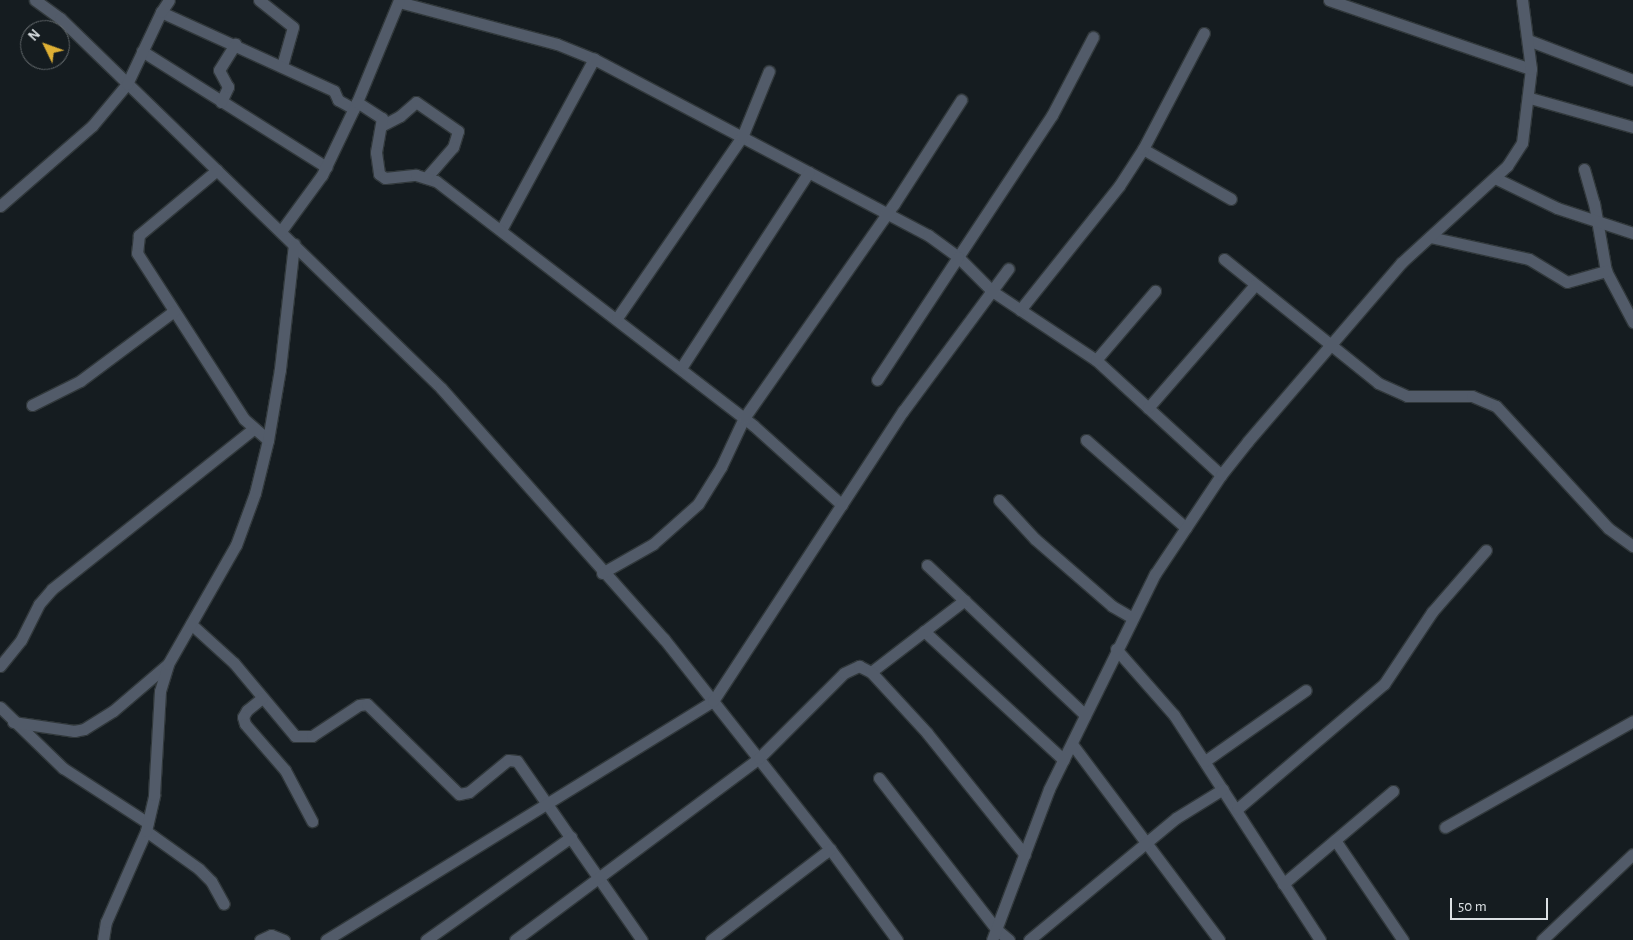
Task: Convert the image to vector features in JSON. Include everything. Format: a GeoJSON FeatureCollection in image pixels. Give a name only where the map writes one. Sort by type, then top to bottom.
{"type":"FeatureCollection","features":[{"type":"Feature","properties":{"kind":"street"},"geometry":{"type":"LineString","coordinates":[[35,0],[60,18],[441,388],[602,573],[664,640],[830,849],[898,940]]}},
{"type":"Feature","properties":{"kind":"street"},"geometry":{"type":"LineString","coordinates":[[0,206],[92,126],[127,84],[161,12],[169,0]]}},
{"type":"Feature","properties":{"kind":"street"},"geometry":{"type":"LineString","coordinates":[[259,0],[293,27],[282,66]]}},
{"type":"Feature","properties":{"kind":"street"},"geometry":{"type":"LineString","coordinates":[[1329,0],[1532,69]]}},
{"type":"Feature","properties":{"kind":"street"},"geometry":{"type":"LineString","coordinates":[[994,934],[1064,760],[1116,649],[1155,574],[1221,475],[1401,264],[1507,166],[1522,143],[1530,98],[1532,69],[1522,0]]}},
{"type":"Feature","properties":{"kind":"street"},"geometry":{"type":"LineString","coordinates":[[280,231],[326,167],[356,106],[399,1],[557,44],[594,59],[928,235],[958,257],[992,291],[1096,360],[1221,475]]}},
{"type":"Feature","properties":{"kind":"street"},"geometry":{"type":"LineString","coordinates":[[161,12],[235,44],[334,91],[338,100],[376,113],[383,124],[376,152],[379,174],[393,179],[404,176],[427,177],[501,230],[681,368],[744,418],[842,505]]}},
{"type":"Feature","properties":{"kind":"street"},"geometry":{"type":"LineString","coordinates":[[1020,310],[1120,186],[1144,148],[1204,33]]}},
{"type":"Feature","properties":{"kind":"street"},"geometry":{"type":"LineString","coordinates":[[877,380],[1052,115],[1093,37]]}},
{"type":"Feature","properties":{"kind":"street"},"geometry":{"type":"LineString","coordinates":[[1528,40],[1633,80]]}},
{"type":"Feature","properties":{"kind":"street"},"geometry":{"type":"LineString","coordinates":[[221,102],[228,87],[219,70],[235,44]]}},
{"type":"Feature","properties":{"kind":"street"},"geometry":{"type":"LineString","coordinates":[[142,51],[326,167]]}},
{"type":"Feature","properties":{"kind":"street"},"geometry":{"type":"LineString","coordinates":[[501,230],[594,59]]}},
{"type":"Feature","properties":{"kind":"street"},"geometry":{"type":"LineString","coordinates":[[617,318],[742,137],[769,71]]}},
{"type":"Feature","properties":{"kind":"street"},"geometry":{"type":"LineString","coordinates":[[1530,98],[1633,127]]}},
{"type":"Feature","properties":{"kind":"street"},"geometry":{"type":"LineString","coordinates":[[602,573],[652,544],[698,504],[721,467],[744,418],[887,213],[961,100]]}},
{"type":"Feature","properties":{"kind":"street"},"geometry":{"type":"LineString","coordinates":[[383,124],[400,116],[416,102],[458,131],[453,147],[427,177]]}},
{"type":"Feature","properties":{"kind":"street"},"geometry":{"type":"LineString","coordinates":[[1144,148],[1231,199]]}},
{"type":"Feature","properties":{"kind":"street"},"geometry":{"type":"LineString","coordinates":[[1584,169],[1598,223],[1606,271],[1633,322]]}},
{"type":"Feature","properties":{"kind":"street"},"geometry":{"type":"LineString","coordinates":[[216,170],[149,225],[136,243],[137,253],[253,428],[268,440]]}},
{"type":"Feature","properties":{"kind":"street"},"geometry":{"type":"LineString","coordinates":[[681,368],[809,172]]}},
{"type":"Feature","properties":{"kind":"street"},"geometry":{"type":"LineString","coordinates":[[1495,178],[1544,203],[1598,223],[1633,233]]}},
{"type":"Feature","properties":{"kind":"street"},"geometry":{"type":"LineString","coordinates":[[1430,237],[1529,259],[1567,282],[1606,271]]}},
{"type":"Feature","properties":{"kind":"street"},"geometry":{"type":"LineString","coordinates":[[103,940],[106,922],[147,827],[154,795],[160,691],[168,664],[247,520],[268,440],[294,244]]}},
{"type":"Feature","properties":{"kind":"street"},"geometry":{"type":"LineString","coordinates":[[1224,260],[1332,344],[1378,383],[1407,396],[1472,396],[1496,406],[1608,528],[1633,546]]}},
{"type":"Feature","properties":{"kind":"street"},"geometry":{"type":"LineString","coordinates":[[326,940],[713,701],[903,411],[1008,269]]}},
{"type":"Feature","properties":{"kind":"street"},"geometry":{"type":"LineString","coordinates":[[1148,408],[1254,285]]}},
{"type":"Feature","properties":{"kind":"street"},"geometry":{"type":"LineString","coordinates":[[1096,360],[1155,291]]}},
{"type":"Feature","properties":{"kind":"street"},"geometry":{"type":"LineString","coordinates":[[32,405],[80,381],[174,311]]}},
{"type":"Feature","properties":{"kind":"street"},"geometry":{"type":"LineString","coordinates":[[0,666],[21,640],[39,604],[52,589],[253,428]]}},
{"type":"Feature","properties":{"kind":"street"},"geometry":{"type":"LineString","coordinates":[[1086,440],[1186,528]]}},
{"type":"Feature","properties":{"kind":"street"},"geometry":{"type":"LineString","coordinates":[[999,500],[1056,557],[1112,606],[1133,618]]}},
{"type":"Feature","properties":{"kind":"street"},"geometry":{"type":"LineString","coordinates":[[1237,809],[1384,684],[1432,612],[1486,550]]}},
{"type":"Feature","properties":{"kind":"street"},"geometry":{"type":"LineString","coordinates":[[927,565],[1085,715]]}},
{"type":"Feature","properties":{"kind":"street"},"geometry":{"type":"LineString","coordinates":[[871,672],[965,600]]}},
{"type":"Feature","properties":{"kind":"street"},"geometry":{"type":"LineString","coordinates":[[191,624],[234,663],[287,728],[303,738],[359,705],[367,704],[459,794],[469,792],[513,759],[548,803],[642,940]]}},
{"type":"Feature","properties":{"kind":"street"},"geometry":{"type":"LineString","coordinates":[[924,631],[1064,760]]}},
{"type":"Feature","properties":{"kind":"street"},"geometry":{"type":"LineString","coordinates":[[1116,649],[1174,716],[1237,809],[1320,940]]}},
{"type":"Feature","properties":{"kind":"street"},"geometry":{"type":"LineString","coordinates":[[13,722],[74,732],[84,729],[114,712],[168,664]]}},
{"type":"Feature","properties":{"kind":"street"},"geometry":{"type":"LineString","coordinates":[[515,940],[758,758],[844,673],[859,666],[871,672],[956,766],[1025,855]]}},
{"type":"Feature","properties":{"kind":"street"},"geometry":{"type":"LineString","coordinates":[[1205,761],[1306,690]]}},
{"type":"Feature","properties":{"kind":"street"},"geometry":{"type":"LineString","coordinates":[[262,698],[247,710],[243,717],[245,724],[284,770],[312,821]]}},
{"type":"Feature","properties":{"kind":"street"},"geometry":{"type":"LineString","coordinates":[[0,707],[13,722],[63,768],[147,827],[198,869],[210,881],[224,904]]}},
{"type":"Feature","properties":{"kind":"street"},"geometry":{"type":"LineString","coordinates":[[1445,827],[1633,721]]}},
{"type":"Feature","properties":{"kind":"street"},"geometry":{"type":"LineString","coordinates":[[1072,744],[1219,940]]}},
{"type":"Feature","properties":{"kind":"street"},"geometry":{"type":"LineString","coordinates":[[879,778],[994,934],[1009,940]]}},
{"type":"Feature","properties":{"kind":"street"},"geometry":{"type":"LineString","coordinates":[[1029,940],[1176,818],[1223,789]]}},
{"type":"Feature","properties":{"kind":"street"},"geometry":{"type":"LineString","coordinates":[[1283,884],[1393,791]]}},
{"type":"Feature","properties":{"kind":"street"},"geometry":{"type":"LineString","coordinates":[[426,940],[571,837]]}},
{"type":"Feature","properties":{"kind":"street"},"geometry":{"type":"LineString","coordinates":[[1335,840],[1403,940]]}},
{"type":"Feature","properties":{"kind":"street"},"geometry":{"type":"LineString","coordinates":[[711,940],[830,849]]}},
{"type":"Feature","properties":{"kind":"street"},"geometry":{"type":"LineString","coordinates":[[1542,940],[1633,854]]}},
{"type":"Feature","properties":{"kind":"street"},"geometry":{"type":"LineString","coordinates":[[260,940],[271,935],[284,940]]}}]}
